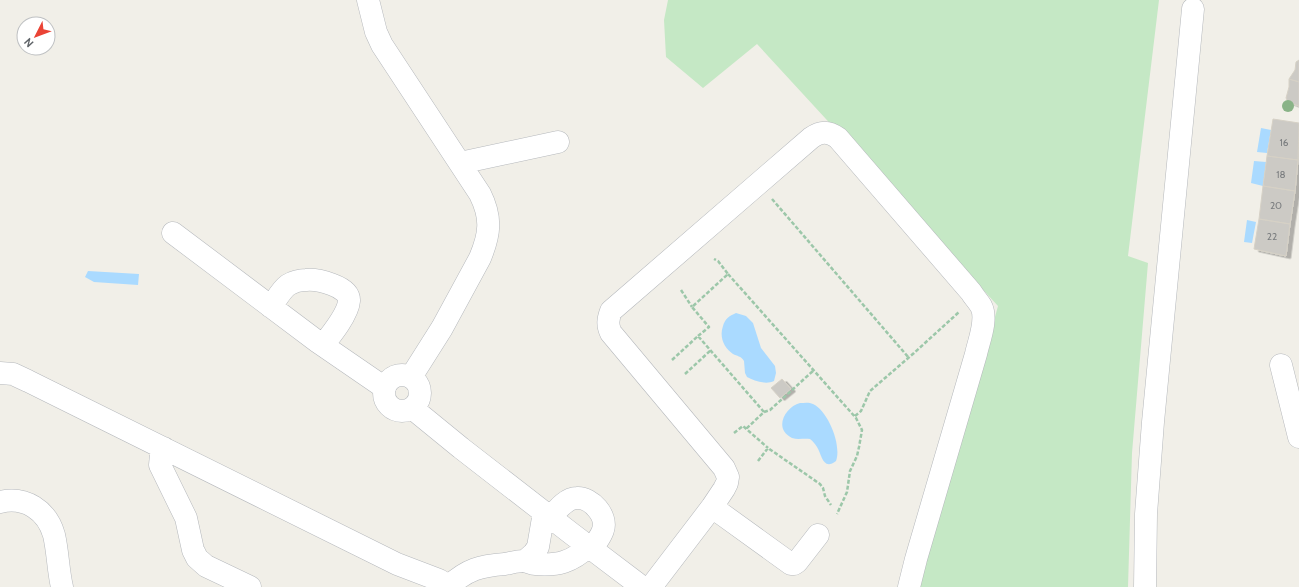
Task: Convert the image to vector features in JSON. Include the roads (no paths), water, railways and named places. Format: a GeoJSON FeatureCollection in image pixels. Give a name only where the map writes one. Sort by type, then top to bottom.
{"type":"FeatureCollection","features":[{"type":"Feature","properties":{"kind":"street"},"geometry":{"type":"LineString","coordinates":[[368,0],[376,32],[382,44],[480,194],[486,206],[488,223],[485,247],[480,258],[433,342],[411,377]]}},
{"type":"Feature","properties":{"kind":"street"},"geometry":{"type":"LineString","coordinates":[[1145,587],[1146,514],[1156,383],[1193,9]]}},
{"type":"Feature","properties":{"kind":"street"},"geometry":{"type":"LineString","coordinates":[[651,587],[712,507],[727,483],[727,472],[615,339],[608,325],[609,316],[611,311],[646,280],[811,138],[818,133],[824,132],[838,138],[971,292],[981,306],[983,312],[982,327],[976,354],[909,587]]}},
{"type":"Feature","properties":{"kind":"street"},"geometry":{"type":"LineString","coordinates":[[460,163],[558,142]]}},
{"type":"Feature","properties":{"kind":"street"},"geometry":{"type":"LineString","coordinates":[[173,233],[323,346],[385,388]]}},
{"type":"Feature","properties":{"kind":"street"},"geometry":{"type":"LineString","coordinates":[[271,307],[287,286],[304,280],[314,280],[335,286],[345,291],[349,297],[346,310],[323,346]]}},
{"type":"Feature","properties":{"kind":"street"},"geometry":{"type":"LineString","coordinates":[[1281,365],[1299,437]]}},
{"type":"Feature","properties":{"kind":"street"},"geometry":{"type":"LineString","coordinates":[[0,373],[14,374],[397,564],[438,580],[449,586],[467,572],[482,566],[525,561],[532,564],[546,565],[558,564],[571,560],[590,548],[603,529],[604,521],[600,513],[594,505],[586,500],[577,498],[568,500],[559,508],[547,515],[538,547],[525,561]]}},
{"type":"Feature","properties":{"kind":"street"},"geometry":{"type":"LineString","coordinates":[[403,375],[411,377],[418,383],[421,392],[418,402],[412,408],[405,411],[392,408],[384,395],[385,388],[389,381],[395,376],[403,375]]}},
{"type":"Feature","properties":{"kind":"street"},"geometry":{"type":"LineString","coordinates":[[412,408],[460,448],[642,587]]}},
{"type":"Feature","properties":{"kind":"street"},"geometry":{"type":"LineString","coordinates":[[164,448],[160,455],[160,465],[186,518],[197,558],[206,566],[250,587]]}},
{"type":"Feature","properties":{"kind":"street"},"geometry":{"type":"LineString","coordinates":[[0,502],[8,500],[26,502],[37,509],[44,516],[54,535],[62,587]]}},
{"type":"Feature","properties":{"kind":"street"},"geometry":{"type":"LineString","coordinates":[[712,507],[791,564],[797,562],[818,535]]}},
{"type":"Feature","properties":{"kind":"water"},"geometry":{"type":"Polygon","coordinates":[[[1261,128],[1271,130],[1267,153],[1257,152],[1261,128]]]}},
{"type":"Feature","properties":{"kind":"water"},"geometry":{"type":"Polygon","coordinates":[[[1254,161],[1266,162],[1263,186],[1251,183],[1254,161]]]}},
{"type":"Feature","properties":{"kind":"water"},"geometry":{"type":"Polygon","coordinates":[[[1247,220],[1256,222],[1252,243],[1244,242],[1247,220]]]}},
{"type":"Feature","properties":{"kind":"water"},"geometry":{"type":"Polygon","coordinates":[[[88,271],[139,274],[138,285],[94,282],[85,277],[88,271]]]}},
{"type":"Feature","properties":{"kind":"water"},"geometry":{"type":"Polygon","coordinates":[[[736,313],[746,316],[753,323],[761,348],[775,366],[776,373],[774,381],[764,383],[747,377],[743,359],[730,352],[723,342],[722,330],[725,321],[731,315],[736,313]]]}},
{"type":"Feature","properties":{"kind":"water"},"geometry":{"type":"Polygon","coordinates":[[[800,403],[813,404],[819,408],[828,421],[837,446],[836,461],[832,464],[828,464],[824,461],[817,447],[810,439],[792,438],[786,434],[783,429],[782,424],[786,413],[795,405],[800,403]]]}}]}
